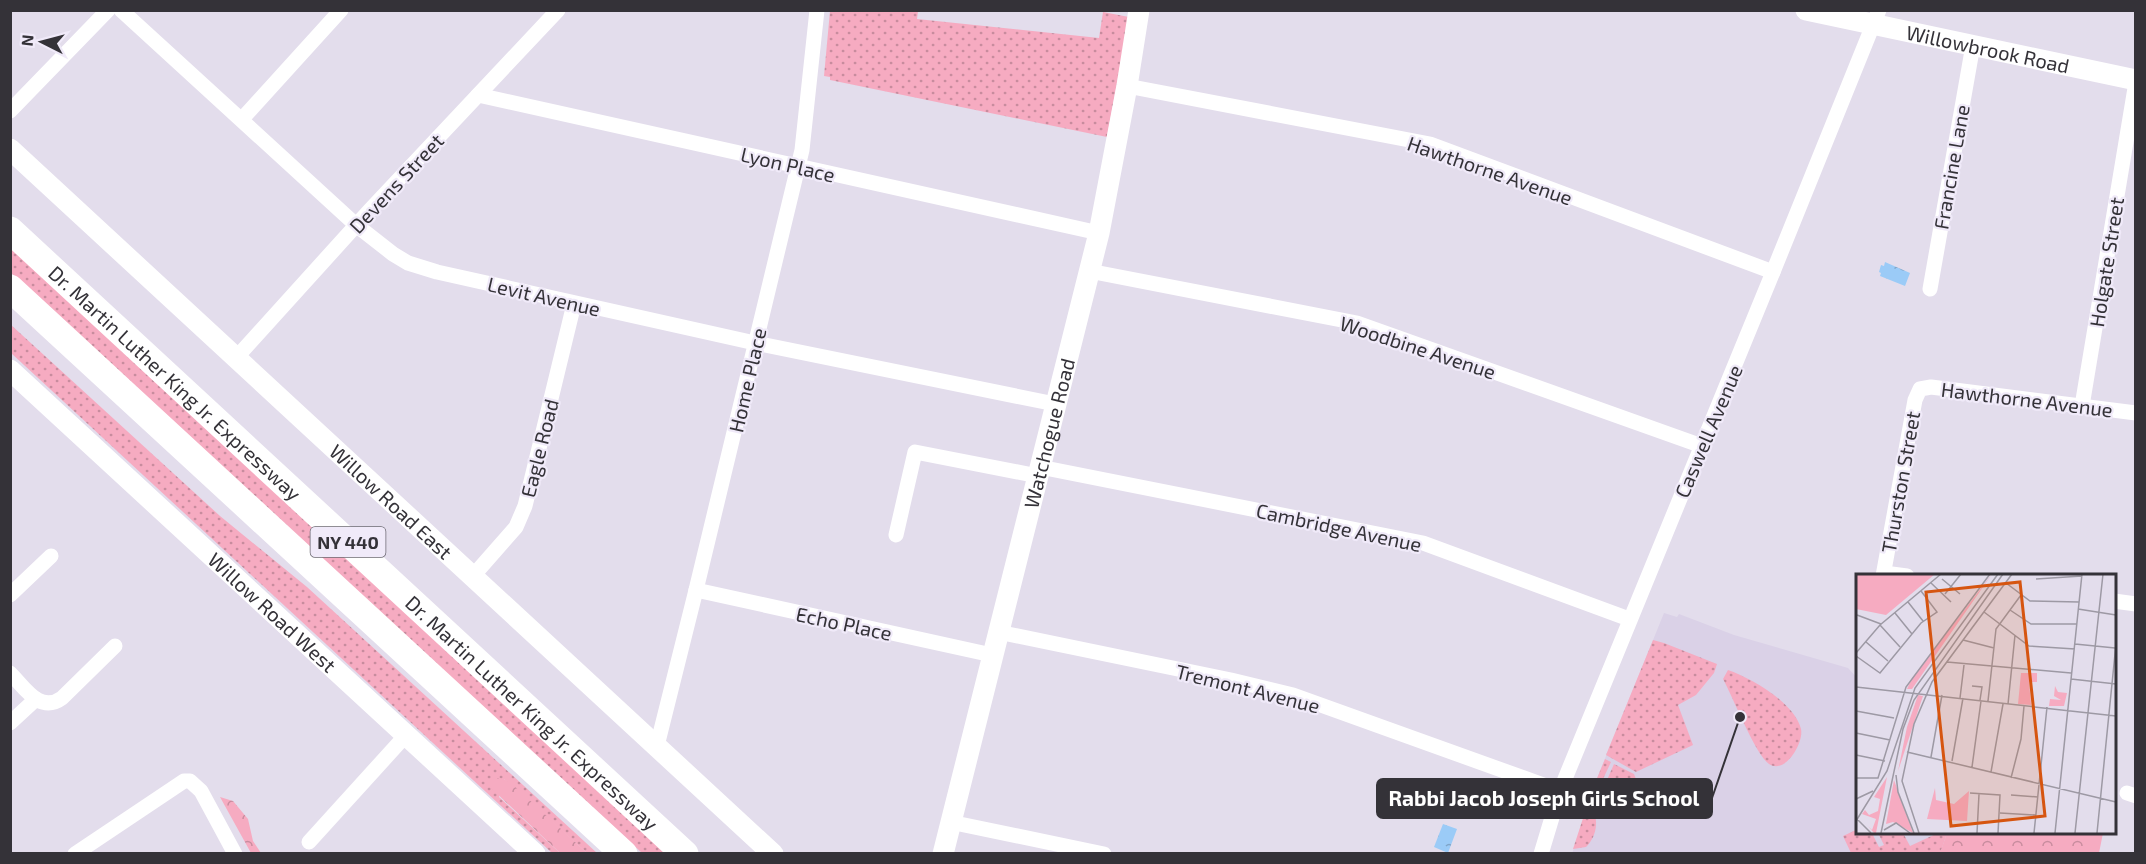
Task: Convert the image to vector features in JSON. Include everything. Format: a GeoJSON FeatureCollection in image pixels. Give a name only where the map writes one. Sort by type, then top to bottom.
{"type":"FeatureCollection","features":[{"type":"Feature","properties":{"kind":"highway","name":"Dr. Martin Luther King Jr. Expressway"},"geometry":{"type":"LineString","coordinates":[[10,230],[685,854]]}},
{"type":"Feature","properties":{"kind":"highway","name":"Dr. Martin Luther King Jr. Expressway"},"geometry":{"type":"LineString","coordinates":[[10,288],[624,854]]}},
{"type":"Feature","properties":{"kind":"street"},"geometry":{"type":"LineString","coordinates":[[10,111],[108,10]]}},
{"type":"Feature","properties":{"kind":"street","name":"Levit Avenue"},"geometry":{"type":"LineString","coordinates":[[122,10],[356,225],[393,254],[422,268],[755,343],[1054,404]]}},
{"type":"Feature","properties":{"kind":"street"},"geometry":{"type":"LineString","coordinates":[[242,119],[340,10]]}},
{"type":"Feature","properties":{"kind":"street","name":"Devens Street"},"geometry":{"type":"LineString","coordinates":[[236,358],[356,225],[558,10]]}},
{"type":"Feature","properties":{"kind":"street","name":"Home Place"},"geometry":{"type":"LineString","coordinates":[[657,746],[798,167],[804,138],[817,10]]}},
{"type":"Feature","properties":{"kind":"street","name":"Watchogue Road"},"geometry":{"type":"LineString","coordinates":[[943,854],[1054,404],[1099,233],[1139,10]]}},
{"type":"Feature","properties":{"kind":"street","name":"Willowbrook Road"},"geometry":{"type":"LineString","coordinates":[[1806,10],[1876,18],[1973,45],[2136,81]]}},
{"type":"Feature","properties":{"kind":"street","name":"Caswell Avenue"},"geometry":{"type":"LineString","coordinates":[[1541,854],[1560,791],[1876,18]]}},
{"type":"Feature","properties":{"kind":"street","name":"Francine Lane"},"geometry":{"type":"LineString","coordinates":[[1930,289],[1973,45]]}},
{"type":"Feature","properties":{"kind":"street","name":"Holgate Street"},"geometry":{"type":"LineString","coordinates":[[2082,406],[2136,81]]}},
{"type":"Feature","properties":{"kind":"street","name":"Hawthorne Avenue"},"geometry":{"type":"LineString","coordinates":[[1127,86],[1430,144],[1773,273]]}},
{"type":"Feature","properties":{"kind":"street","name":"Lyon Place"},"geometry":{"type":"LineString","coordinates":[[478,95],[1099,233]]}},
{"type":"Feature","properties":{"kind":"street","name":"Willow Road East"},"geometry":{"type":"LineString","coordinates":[[10,149],[773,854]]}},
{"type":"Feature","properties":{"kind":"street","name":"Woodbine Avenue"},"geometry":{"type":"LineString","coordinates":[[1089,271],[1357,323],[1702,446]]}},
{"type":"Feature","properties":{"kind":"street","name":"Eagle Road"},"geometry":{"type":"LineString","coordinates":[[472,576],[509,536],[520,518],[574,303]]}},
{"type":"Feature","properties":{"kind":"street","name":"Willow Road West"},"geometry":{"type":"LineString","coordinates":[[10,369],[535,854]]}},
{"type":"Feature","properties":{"kind":"street","name":"Hawthorne Avenue"},"geometry":{"type":"LineString","coordinates":[[1920,390],[1931,387],[2136,413]]}},
{"type":"Feature","properties":{"kind":"street","name":"Thurston Street"},"geometry":{"type":"LineString","coordinates":[[1883,574],[1915,400],[1920,390]]}},
{"type":"Feature","properties":{"kind":"street","name":"Cambridge Avenue"},"geometry":{"type":"LineString","coordinates":[[896,535],[915,452],[1039,472],[1423,543],[1629,619]]}},
{"type":"Feature","properties":{"kind":"street"},"geometry":{"type":"LineString","coordinates":[[10,595],[51,556]]}},
{"type":"Feature","properties":{"kind":"street","name":"Echo Place"},"geometry":{"type":"LineString","coordinates":[[696,590],[992,655]]}},
{"type":"Feature","properties":{"kind":"street"},"geometry":{"type":"LineString","coordinates":[[2116,601],[2136,604]]}},
{"type":"Feature","properties":{"kind":"street","name":"Tremont Avenue"},"geometry":{"type":"LineString","coordinates":[[998,632],[1293,695],[1560,791]]}},
{"type":"Feature","properties":{"kind":"street"},"geometry":{"type":"LineString","coordinates":[[10,673],[36,699],[46,704],[57,702],[115,646]]}},
{"type":"Feature","properties":{"kind":"street"},"geometry":{"type":"LineString","coordinates":[[10,723],[36,699]]}},
{"type":"Feature","properties":{"kind":"street"},"geometry":{"type":"LineString","coordinates":[[309,842],[407,734]]}},
{"type":"Feature","properties":{"kind":"street"},"geometry":{"type":"LineString","coordinates":[[75,854],[184,781],[190,781],[201,791],[234,854]]}},
{"type":"Feature","properties":{"kind":"street"},"geometry":{"type":"LineString","coordinates":[[950,822],[1104,854]]}},
{"type":"Feature","properties":{"kind":"shaded area"},"geometry":{"type":"Polygon","coordinates":[[[1664,613],[1677,617],[1679,614],[1734,635],[1848,668],[1856,677],[1856,834],[1947,834],[1940,853],[1572,854],[1593,788],[1664,613]]]}},
{"type":"Feature","properties":{"kind":"green space"},"geometry":{"type":"Polygon","coordinates":[[[830,11],[918,11],[917,19],[1099,38],[1103,12],[1129,17],[1107,137],[830,80],[830,77],[824,76],[830,11]]]}},
{"type":"Feature","properties":{"kind":"green space"},"geometry":{"type":"Polygon","coordinates":[[[10,247],[666,853],[642,853],[11,273],[10,247]]]}},
{"type":"Feature","properties":{"kind":"green space"},"geometry":{"type":"Polygon","coordinates":[[[10,324],[220,516],[307,587],[597,853],[587,853],[504,779],[499,797],[560,853],[552,853],[11,353],[10,324]]]}},
{"type":"Feature","properties":{"kind":"green space"},"geometry":{"type":"Polygon","coordinates":[[[1653,640],[1717,664],[1714,673],[1696,695],[1678,705],[1693,745],[1636,772],[1606,755],[1653,640]]]}},
{"type":"Feature","properties":{"kind":"green space"},"geometry":{"type":"Polygon","coordinates":[[[1728,670],[1760,685],[1781,701],[1797,719],[1801,729],[1800,742],[1792,756],[1781,765],[1769,764],[1757,749],[1723,679],[1728,670]]]}},
{"type":"Feature","properties":{"kind":"green space"},"geometry":{"type":"Polygon","coordinates":[[[1605,759],[1611,762],[1603,779],[1607,780],[1614,764],[1634,774],[1642,798],[1626,808],[1621,803],[1618,806],[1606,803],[1600,798],[1593,788],[1605,759]]]}},
{"type":"Feature","properties":{"kind":"green space"},"geometry":{"type":"Polygon","coordinates":[[[497,778],[512,784],[587,853],[560,853],[492,789],[491,784],[497,778]]]}},
{"type":"Feature","properties":{"kind":"green space"},"geometry":{"type":"Polygon","coordinates":[[[220,797],[233,801],[248,819],[253,841],[261,853],[251,853],[220,797]]]}},
{"type":"Feature","properties":{"kind":"green space"},"geometry":{"type":"Polygon","coordinates":[[[1588,803],[1596,819],[1595,831],[1586,847],[1573,849],[1588,803]]]}},
{"type":"Feature","properties":{"kind":"green space"},"geometry":{"type":"Polygon","coordinates":[[[1856,830],[1856,834],[1872,834],[1879,847],[1884,845],[1878,834],[1904,834],[1910,846],[1936,834],[1947,834],[1940,854],[1851,853],[1843,836],[1856,830]]]}},
{"type":"Feature","properties":{"kind":"green space"},"geometry":{"type":"Polygon","coordinates":[[[1946,834],[2103,834],[2099,853],[1940,853],[1946,834]]]}},
{"type":"Feature","properties":{"kind":"water"},"geometry":{"type":"Polygon","coordinates":[[[1885,262],[1910,273],[1905,286],[1880,276],[1881,265],[1884,266],[1885,262]]]}},
{"type":"Feature","properties":{"kind":"water"},"geometry":{"type":"Polygon","coordinates":[[[1443,824],[1457,829],[1448,853],[1434,847],[1443,824]]]}},
{"type":"Feature","properties":{"kind":"place","name":"Rabbi Jacob Joseph Girls School"},"geometry":{"type":"Point","coordinates":[1740,717]}}]}
